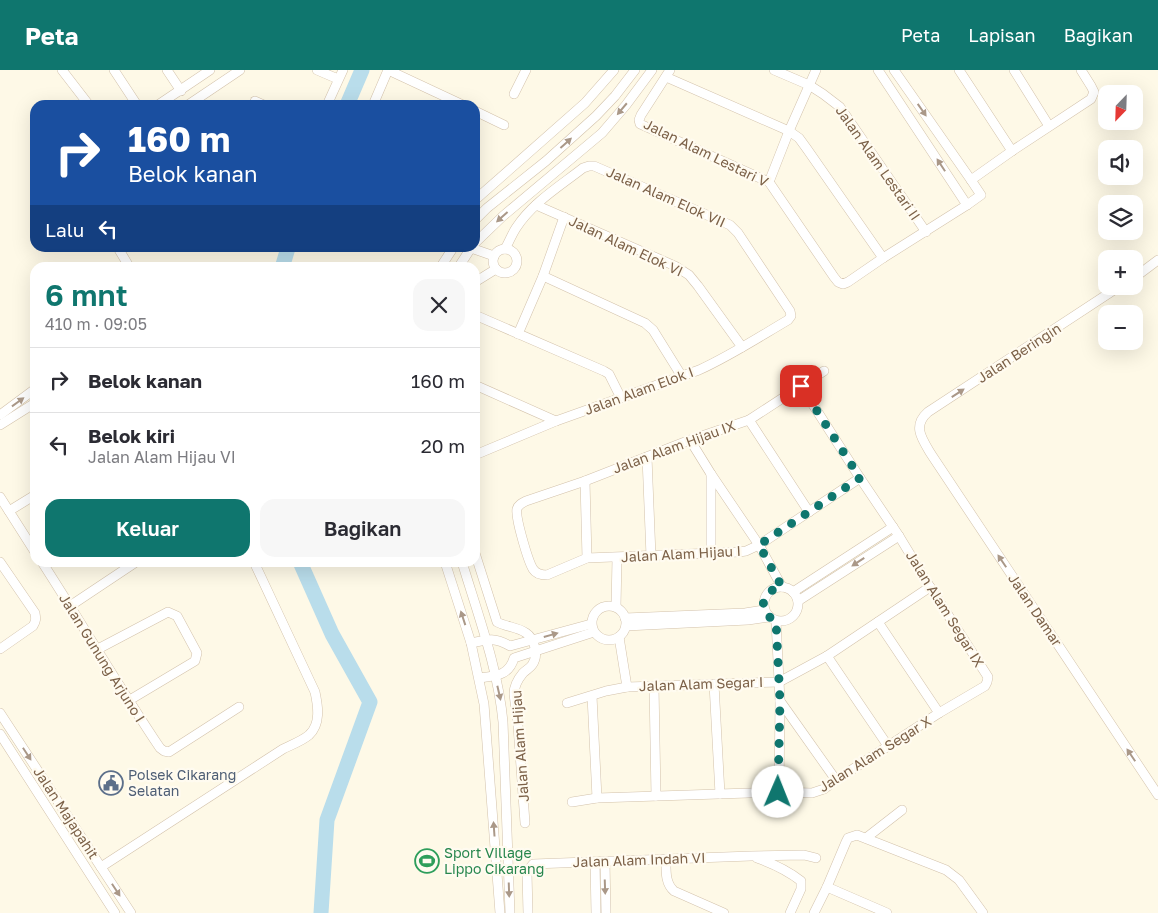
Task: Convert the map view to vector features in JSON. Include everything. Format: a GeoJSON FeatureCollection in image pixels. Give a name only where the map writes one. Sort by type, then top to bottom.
{"type":"FeatureCollection","features":[{"type":"Feature","properties":{"kind":"street"},"geometry":{"type":"LineString","coordinates":[[62,70],[85,100]]}},
{"type":"Feature","properties":{"kind":"street"},"geometry":{"type":"LineString","coordinates":[[114,70],[134,100]]}},
{"type":"Feature","properties":{"kind":"street"},"geometry":{"type":"LineString","coordinates":[[167,70],[180,91]]}},
{"type":"Feature","properties":{"kind":"street"},"geometry":{"type":"LineString","coordinates":[[166,100],[210,70]]}},
{"type":"Feature","properties":{"kind":"street"},"geometry":{"type":"LineString","coordinates":[[195,100],[240,70]]}},
{"type":"Feature","properties":{"kind":"street"},"geometry":{"type":"LineString","coordinates":[[317,70],[338,79]]}},
{"type":"Feature","properties":{"kind":"street"},"geometry":{"type":"LineString","coordinates":[[329,100],[342,70]]}},
{"type":"Feature","properties":{"kind":"street"},"geometry":{"type":"LineString","coordinates":[[375,100],[388,70],[452,100]]}},
{"type":"Feature","properties":{"kind":"street"},"geometry":{"type":"LineString","coordinates":[[514,94],[526,70]]}},
{"type":"Feature","properties":{"kind":"street"},"geometry":{"type":"LineString","coordinates":[[480,196],[585,103],[614,70]]}},
{"type":"Feature","properties":{"kind":"street"},"geometry":{"type":"LineString","coordinates":[[480,215],[546,161],[596,116],[615,96],[635,70]]}},
{"type":"Feature","properties":{"kind":"street"},"geometry":{"type":"LineString","coordinates":[[480,238],[503,216],[602,133],[652,70]]}},
{"type":"Feature","properties":{"kind":"street","name":"Jalan Alam Lestari II"},"geometry":{"type":"LineString","coordinates":[[774,70],[809,86],[840,106],[926,232]]}},
{"type":"Feature","properties":{"kind":"street"},"geometry":{"type":"LineString","coordinates":[[769,182],[816,70]]}},
{"type":"Feature","properties":{"kind":"street"},"geometry":{"type":"LineString","coordinates":[[878,70],[968,205]]}},
{"type":"Feature","properties":{"kind":"street"},"geometry":{"type":"LineString","coordinates":[[668,74],[789,131],[798,138],[808,148],[883,258],[981,195],[894,70]]}},
{"type":"Feature","properties":{"kind":"street"},"geometry":{"type":"LineString","coordinates":[[959,70],[1012,151]]}},
{"type":"Feature","properties":{"kind":"street"},"geometry":{"type":"LineString","coordinates":[[1014,70],[1050,126]]}},
{"type":"Feature","properties":{"kind":"street"},"geometry":{"type":"LineString","coordinates":[[972,180],[1091,99],[1094,92],[1081,70]]}},
{"type":"Feature","properties":{"kind":"street","name":"Jalan Alam Lestari V"},"geometry":{"type":"LineString","coordinates":[[668,74],[639,120],[640,124],[769,182],[838,282],[843,284],[848,282],[883,258]]}},
{"type":"Feature","properties":{"kind":"street"},"geometry":{"type":"LineString","coordinates":[[585,103],[596,116]]}},
{"type":"Feature","properties":{"kind":"street"},"geometry":{"type":"LineString","coordinates":[[480,113],[504,124]]}},
{"type":"Feature","properties":{"kind":"street"},"geometry":{"type":"LineString","coordinates":[[546,161],[557,172]]}},
{"type":"Feature","properties":{"kind":"street","name":"Jalan Alam Elok VII"},"geometry":{"type":"LineString","coordinates":[[536,205],[582,168],[594,166],[718,219],[730,225],[738,233],[790,311],[790,316]]}},
{"type":"Feature","properties":{"kind":"street"},"geometry":{"type":"LineString","coordinates":[[505,249],[514,230],[536,205]]}},
{"type":"Feature","properties":{"kind":"street","name":"Jalan Alam Elok VI"},"geometry":{"type":"LineString","coordinates":[[536,205],[689,274],[742,347]]}},
{"type":"Feature","properties":{"kind":"street"},"geometry":{"type":"LineString","coordinates":[[518,334],[543,276],[564,217]]}},
{"type":"Feature","properties":{"kind":"street"},"geometry":{"type":"LineString","coordinates":[[505,249],[512,251],[516,256],[517,263],[514,269],[502,272],[496,268],[493,262],[494,256],[499,251],[505,249]]}},
{"type":"Feature","properties":{"kind":"street"},"geometry":{"type":"LineString","coordinates":[[480,251],[494,256]]}},
{"type":"Feature","properties":{"kind":"street"},"geometry":{"type":"LineString","coordinates":[[1143,271],[1158,260]]}},
{"type":"Feature","properties":{"kind":"street"},"geometry":{"type":"LineString","coordinates":[[480,279],[496,268]]}},
{"type":"Feature","properties":{"kind":"street"},"geometry":{"type":"LineString","coordinates":[[543,276],[645,323],[654,330],[681,375]]}},
{"type":"Feature","properties":{"kind":"street","name":"Jalan Beringin"},"geometry":{"type":"LineString","coordinates":[[920,422],[925,414],[1106,295]]}},
{"type":"Feature","properties":{"kind":"street","name":"Jalan Alam Elok I"},"geometry":{"type":"LineString","coordinates":[[480,451],[556,421],[699,370],[717,362],[788,320],[790,316]]}},
{"type":"Feature","properties":{"kind":"street"},"geometry":{"type":"LineString","coordinates":[[480,318],[604,371],[609,374],[621,398]]}},
{"type":"Feature","properties":{"kind":"street","name":"Jalan Alam Hijau IX"},"geometry":{"type":"LineString","coordinates":[[543,575],[538,574],[534,570],[526,552],[517,514],[517,508],[522,503],[749,420],[824,371]]}},
{"type":"Feature","properties":{"kind":"street"},"geometry":{"type":"LineString","coordinates":[[480,386],[556,421]]}},
{"type":"Feature","properties":{"kind":"street","name":"Jalan Alam Segar IX"},"geometry":{"type":"LineString","coordinates":[[801,386],[988,676],[987,682]]}},
{"type":"Feature","properties":{"kind":"street"},"geometry":{"type":"LineString","coordinates":[[0,415],[30,393]]}},
{"type":"Feature","properties":{"kind":"street"},"geometry":{"type":"LineString","coordinates":[[0,425],[30,406]]}},
{"type":"Feature","properties":{"kind":"street"},"geometry":{"type":"LineString","coordinates":[[749,420],[809,512]]}},
{"type":"Feature","properties":{"kind":"street","name":"Jalan Damar"},"geometry":{"type":"LineString","coordinates":[[920,422],[920,432],[931,454],[1158,795]]}},
{"type":"Feature","properties":{"kind":"street"},"geometry":{"type":"LineString","coordinates":[[690,440],[759,545],[782,587]]}},
{"type":"Feature","properties":{"kind":"street"},"geometry":{"type":"LineString","coordinates":[[647,457],[651,556]]}},
{"type":"Feature","properties":{"kind":"street"},"geometry":{"type":"LineString","coordinates":[[711,474],[711,554]]}},
{"type":"Feature","properties":{"kind":"street","name":"Jalan Alam Hijau I"},"geometry":{"type":"LineString","coordinates":[[543,575],[587,558],[746,552],[860,478]]}},
{"type":"Feature","properties":{"kind":"street"},"geometry":{"type":"LineString","coordinates":[[585,481],[587,558]]}},
{"type":"Feature","properties":{"kind":"street"},"geometry":{"type":"LineString","coordinates":[[0,497],[30,544]]}},
{"type":"Feature","properties":{"kind":"street"},"geometry":{"type":"LineString","coordinates":[[10,511],[30,498]]}},
{"type":"Feature","properties":{"kind":"street"},"geometry":{"type":"LineString","coordinates":[[793,592],[893,527]]}},
{"type":"Feature","properties":{"kind":"street"},"geometry":{"type":"LineString","coordinates":[[798,601],[899,536]]}},
{"type":"Feature","properties":{"kind":"street"},"geometry":{"type":"LineString","coordinates":[[616,607],[617,558]]}},
{"type":"Feature","properties":{"kind":"street"},"geometry":{"type":"LineString","coordinates":[[0,562],[35,613],[36,622],[0,649]]}},
{"type":"Feature","properties":{"kind":"street","name":"Jalan Gunung Arjuno I"},"geometry":{"type":"LineString","coordinates":[[45,567],[128,701],[164,751],[170,752],[239,707]]}},
{"type":"Feature","properties":{"kind":"street"},"geometry":{"type":"LineString","coordinates":[[70,606],[128,567]]}},
{"type":"Feature","properties":{"kind":"street"},"geometry":{"type":"LineString","coordinates":[[104,865],[283,749],[308,736],[314,729],[318,704],[314,692],[256,567]]}},
{"type":"Feature","properties":{"kind":"street"},"geometry":{"type":"LineString","coordinates":[[447,567],[471,644],[484,704],[500,913]]}},
{"type":"Feature","properties":{"kind":"street"},"geometry":{"type":"LineString","coordinates":[[464,567],[486,640],[501,700],[510,913]]}},
{"type":"Feature","properties":{"kind":"street"},"geometry":{"type":"LineString","coordinates":[[479,567],[497,622],[529,635],[533,640],[536,651]]}},
{"type":"Feature","properties":{"kind":"street"},"geometry":{"type":"LineString","coordinates":[[626,622],[745,614],[770,616],[783,622],[790,619],[798,608],[798,601],[793,592],[782,587],[775,588],[769,591],[763,603],[770,616],[779,682],[778,792]]}},
{"type":"Feature","properties":{"kind":"street","name":"Jalan Alam Segar I"},"geometry":{"type":"LineString","coordinates":[[567,704],[627,687],[779,682],[827,656],[930,587]]}},
{"type":"Feature","properties":{"kind":"street"},"geometry":{"type":"LineString","coordinates":[[607,605],[616,607],[622,611],[626,622],[624,632],[613,640],[606,640],[599,637],[592,628],[593,615],[599,608],[607,605]]}},
{"type":"Feature","properties":{"kind":"street"},"geometry":{"type":"LineString","coordinates":[[96,650],[168,612],[177,616],[197,654],[196,658],[128,701]]}},
{"type":"Feature","properties":{"kind":"street"},"geometry":{"type":"LineString","coordinates":[[878,622],[939,713]]}},
{"type":"Feature","properties":{"kind":"street"},"geometry":{"type":"LineString","coordinates":[[471,644],[497,639],[510,646],[592,628]]}},
{"type":"Feature","properties":{"kind":"street"},"geometry":{"type":"LineString","coordinates":[[514,658],[592,628]]}},
{"type":"Feature","properties":{"kind":"street"},"geometry":{"type":"LineString","coordinates":[[619,637],[627,687]]}},
{"type":"Feature","properties":{"kind":"street"},"geometry":{"type":"LineString","coordinates":[[479,678],[495,676],[508,670],[514,658],[510,646]]}},
{"type":"Feature","properties":{"kind":"street","name":"Jalan Alam Hijau"},"geometry":{"type":"LineString","coordinates":[[525,822],[514,689],[515,684],[523,673],[532,665],[536,651]]}},
{"type":"Feature","properties":{"kind":"street"},"geometry":{"type":"LineString","coordinates":[[827,656],[888,746]]}},
{"type":"Feature","properties":{"kind":"street","name":"Jalan Alam Segar X"},"geometry":{"type":"LineString","coordinates":[[572,802],[597,798],[778,792],[812,793],[824,789],[939,713],[985,686],[987,682]]}},
{"type":"Feature","properties":{"kind":"street"},"geometry":{"type":"LineString","coordinates":[[714,684],[720,794]]}},
{"type":"Feature","properties":{"kind":"street"},"geometry":{"type":"LineString","coordinates":[[654,686],[656,796]]}},
{"type":"Feature","properties":{"kind":"street"},"geometry":{"type":"LineString","coordinates":[[592,696],[597,798]]}},
{"type":"Feature","properties":{"kind":"street"},"geometry":{"type":"LineString","coordinates":[[780,701],[836,780]]}},
{"type":"Feature","properties":{"kind":"street","name":"Jalan Majapahit"},"geometry":{"type":"LineString","coordinates":[[0,713],[104,865],[131,913]]}},
{"type":"Feature","properties":{"kind":"street","name":"Jalan Majapahit"},"geometry":{"type":"LineString","coordinates":[[0,734],[116,913]]}},
{"type":"Feature","properties":{"kind":"street"},"geometry":{"type":"LineString","coordinates":[[866,838],[902,810]]}},
{"type":"Feature","properties":{"kind":"street"},"geometry":{"type":"LineString","coordinates":[[814,913],[848,838],[857,835],[946,870],[959,880],[983,913]]}},
{"type":"Feature","properties":{"kind":"street","name":"Jalan Alam Indah VI"},"geometry":{"type":"LineString","coordinates":[[528,913],[527,874],[528,869],[533,864],[752,856],[804,855],[816,858]]}},
{"type":"Feature","properties":{"kind":"street","name":"Jalan Alam Indah VI"},"geometry":{"type":"LineString","coordinates":[[752,856],[778,866],[801,881],[802,889],[790,913]]}},
{"type":"Feature","properties":{"kind":"street"},"geometry":{"type":"LineString","coordinates":[[666,859],[669,887],[724,913]]}},
{"type":"Feature","properties":{"kind":"street"},"geometry":{"type":"LineString","coordinates":[[594,862],[596,913]]}},
{"type":"Feature","properties":{"kind":"street"},"geometry":{"type":"LineString","coordinates":[[604,862],[606,913]]}},
{"type":"Feature","properties":{"kind":"street"},"geometry":{"type":"LineString","coordinates":[[826,887],[887,913]]}},
{"type":"Feature","properties":{"kind":"waterway"},"geometry":{"type":"LineString","coordinates":[[349,100],[362,70]]}},
{"type":"Feature","properties":{"kind":"waterway"},"geometry":{"type":"LineString","coordinates":[[284,262],[287,252]]}},
{"type":"Feature","properties":{"kind":"waterway"},"geometry":{"type":"LineString","coordinates":[[302,567],[332,634],[370,702],[327,820],[321,913]]}},
{"type":"Feature","properties":{"kind":"place","name":"Polsek Cikarang Selatan"},"geometry":{"type":"Point","coordinates":[111,783]}},
{"type":"Feature","properties":{"kind":"place","name":"Sport Village Lippo Cikarang"},"geometry":{"type":"Point","coordinates":[427,861]}},
{"type":"Feature","properties":{"kind":"route"},"geometry":{"type":"LineString","coordinates":[[778,792],[780,701],[776,621],[766,614],[763,603],[769,591],[782,587],[759,545],[860,478],[801,386]]}}]}
